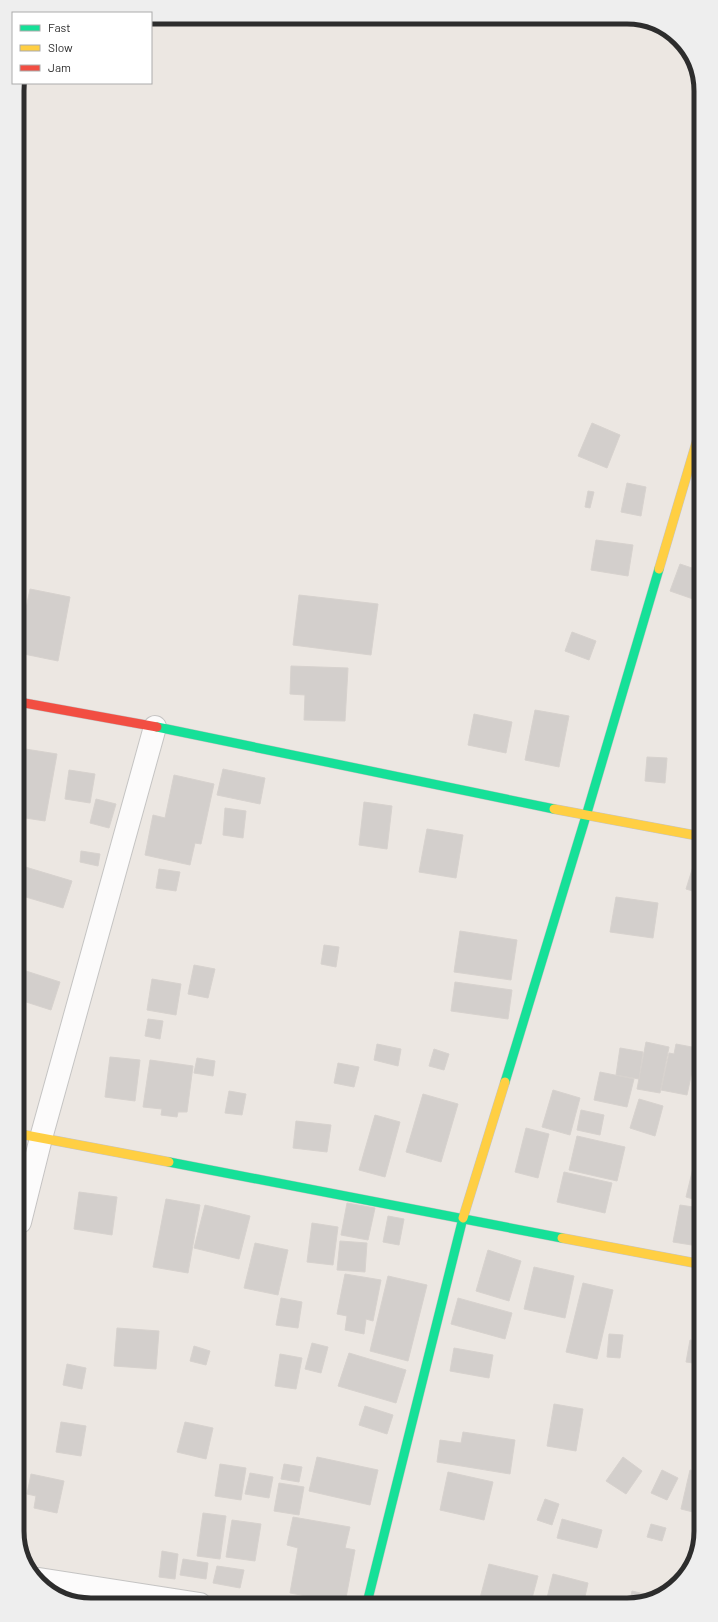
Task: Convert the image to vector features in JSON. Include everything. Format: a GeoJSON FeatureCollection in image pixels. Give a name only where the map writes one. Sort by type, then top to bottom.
{"type":"FeatureCollection","features":[{"type":"Feature","properties":{"kind":"street"},"geometry":{"type":"LineString","coordinates":[[369,1598],[463,1218],[586,816],[694,451]]}},
{"type":"Feature","properties":{"kind":"street"},"geometry":{"type":"LineString","coordinates":[[24,703],[155,727],[586,816],[694,835]]}},
{"type":"Feature","properties":{"kind":"street"},"geometry":{"type":"LineString","coordinates":[[24,1206],[41,1138],[155,727]]}},
{"type":"Feature","properties":{"kind":"street"},"geometry":{"type":"LineString","coordinates":[[24,1135],[694,1263]]}},
{"type":"Feature","properties":{"kind":"street"},"geometry":{"type":"LineString","coordinates":[[46,1580],[161,1598]]}},
{"type":"Feature","properties":{"kind":"building"},"geometry":{"type":"Polygon","coordinates":[[[592,423],[620,435],[607,468],[578,456],[592,423]]]}},
{"type":"Feature","properties":{"kind":"building"},"geometry":{"type":"Polygon","coordinates":[[[627,483],[646,487],[641,516],[621,512],[627,483]]]}},
{"type":"Feature","properties":{"kind":"building"},"geometry":{"type":"Polygon","coordinates":[[[588,491],[594,492],[590,508],[585,507],[588,491]]]}},
{"type":"Feature","properties":{"kind":"building"},"geometry":{"type":"Polygon","coordinates":[[[596,540],[633,545],[628,576],[591,570],[596,540]]]}},
{"type":"Feature","properties":{"kind":"building"},"geometry":{"type":"Polygon","coordinates":[[[680,564],[694,569],[694,599],[670,591],[680,564]]]}},
{"type":"Feature","properties":{"kind":"building"},"geometry":{"type":"Polygon","coordinates":[[[30,589],[70,597],[58,661],[24,654],[24,618],[30,589]]]}},
{"type":"Feature","properties":{"kind":"building"},"geometry":{"type":"Polygon","coordinates":[[[299,595],[378,604],[371,655],[293,645],[299,595]]]}},
{"type":"Feature","properties":{"kind":"building"},"geometry":{"type":"Polygon","coordinates":[[[572,632],[596,641],[589,660],[565,651],[572,632]]]}},
{"type":"Feature","properties":{"kind":"building"},"geometry":{"type":"Polygon","coordinates":[[[291,666],[348,668],[345,721],[304,720],[305,695],[290,694],[291,666]]]}},
{"type":"Feature","properties":{"kind":"building"},"geometry":{"type":"Polygon","coordinates":[[[535,710],[569,716],[559,767],[525,760],[535,710]]]}},
{"type":"Feature","properties":{"kind":"building"},"geometry":{"type":"Polygon","coordinates":[[[474,714],[512,722],[506,753],[468,745],[474,714]]]}},
{"type":"Feature","properties":{"kind":"building"},"geometry":{"type":"Polygon","coordinates":[[[24,749],[57,754],[45,821],[24,818],[24,749]]]}},
{"type":"Feature","properties":{"kind":"building"},"geometry":{"type":"Polygon","coordinates":[[[647,757],[667,758],[665,783],[645,781],[647,757]]]}},
{"type":"Feature","properties":{"kind":"building"},"geometry":{"type":"Polygon","coordinates":[[[223,769],[265,778],[260,804],[217,795],[223,769]]]}},
{"type":"Feature","properties":{"kind":"building"},"geometry":{"type":"Polygon","coordinates":[[[69,770],[95,774],[90,803],[65,799],[69,770]]]}},
{"type":"Feature","properties":{"kind":"building"},"geometry":{"type":"Polygon","coordinates":[[[174,775],[214,784],[201,844],[195,843],[190,865],[145,855],[153,815],[165,818],[174,775]]]}},
{"type":"Feature","properties":{"kind":"building"},"geometry":{"type":"Polygon","coordinates":[[[96,799],[116,804],[109,828],[90,823],[96,799]]]}},
{"type":"Feature","properties":{"kind":"building"},"geometry":{"type":"Polygon","coordinates":[[[364,802],[392,806],[387,849],[359,845],[364,802]]]}},
{"type":"Feature","properties":{"kind":"building"},"geometry":{"type":"Polygon","coordinates":[[[225,808],[246,811],[243,838],[223,835],[225,808]]]}},
{"type":"Feature","properties":{"kind":"building"},"geometry":{"type":"Polygon","coordinates":[[[427,829],[463,835],[456,878],[419,872],[427,829]]]}},
{"type":"Feature","properties":{"kind":"building"},"geometry":{"type":"Polygon","coordinates":[[[81,851],[100,854],[98,866],[80,862],[81,851]]]}},
{"type":"Feature","properties":{"kind":"building"},"geometry":{"type":"Polygon","coordinates":[[[694,863],[694,891],[686,889],[694,863]]]}},
{"type":"Feature","properties":{"kind":"building"},"geometry":{"type":"Polygon","coordinates":[[[24,867],[72,881],[63,908],[24,896],[24,867]]]}},
{"type":"Feature","properties":{"kind":"building"},"geometry":{"type":"Polygon","coordinates":[[[159,869],[180,872],[176,891],[156,888],[159,869]]]}},
{"type":"Feature","properties":{"kind":"building"},"geometry":{"type":"Polygon","coordinates":[[[616,897],[658,903],[653,938],[610,932],[616,897]]]}},
{"type":"Feature","properties":{"kind":"building"},"geometry":{"type":"Polygon","coordinates":[[[460,931],[517,940],[511,980],[454,972],[460,931]]]}},
{"type":"Feature","properties":{"kind":"building"},"geometry":{"type":"Polygon","coordinates":[[[324,945],[339,947],[336,967],[321,964],[324,945]]]}},
{"type":"Feature","properties":{"kind":"building"},"geometry":{"type":"Polygon","coordinates":[[[194,965],[215,969],[208,998],[188,994],[194,965]]]}},
{"type":"Feature","properties":{"kind":"building"},"geometry":{"type":"Polygon","coordinates":[[[26,971],[60,982],[51,1010],[24,1001],[24,978],[26,971]]]}},
{"type":"Feature","properties":{"kind":"building"},"geometry":{"type":"Polygon","coordinates":[[[152,979],[181,984],[176,1015],[147,1010],[152,979]]]}},
{"type":"Feature","properties":{"kind":"building"},"geometry":{"type":"Polygon","coordinates":[[[455,982],[512,990],[508,1019],[451,1011],[455,982]]]}},
{"type":"Feature","properties":{"kind":"building"},"geometry":{"type":"Polygon","coordinates":[[[148,1019],[163,1021],[160,1039],[145,1036],[148,1019]]]}},
{"type":"Feature","properties":{"kind":"building"},"geometry":{"type":"Polygon","coordinates":[[[646,1042],[669,1047],[660,1093],[637,1089],[646,1042]]]}},
{"type":"Feature","properties":{"kind":"building"},"geometry":{"type":"Polygon","coordinates":[[[377,1044],[401,1049],[398,1066],[374,1060],[377,1044]]]}},
{"type":"Feature","properties":{"kind":"building"},"geometry":{"type":"Polygon","coordinates":[[[676,1044],[694,1047],[694,1062],[687,1095],[661,1090],[669,1053],[674,1054],[676,1044]]]}},
{"type":"Feature","properties":{"kind":"building"},"geometry":{"type":"Polygon","coordinates":[[[620,1048],[643,1052],[639,1079],[616,1075],[620,1048]]]}},
{"type":"Feature","properties":{"kind":"building"},"geometry":{"type":"Polygon","coordinates":[[[434,1049],[449,1054],[444,1070],[429,1066],[434,1049]]]}},
{"type":"Feature","properties":{"kind":"building"},"geometry":{"type":"Polygon","coordinates":[[[110,1057],[140,1060],[135,1101],[105,1097],[110,1057]]]}},
{"type":"Feature","properties":{"kind":"building"},"geometry":{"type":"Polygon","coordinates":[[[197,1058],[215,1061],[213,1076],[194,1073],[197,1058]]]}},
{"type":"Feature","properties":{"kind":"building"},"geometry":{"type":"Polygon","coordinates":[[[150,1060],[193,1066],[187,1112],[178,1112],[177,1117],[161,1115],[162,1109],[143,1107],[150,1060]]]}},
{"type":"Feature","properties":{"kind":"building"},"geometry":{"type":"Polygon","coordinates":[[[338,1063],[359,1067],[354,1087],[334,1083],[338,1063]]]}},
{"type":"Feature","properties":{"kind":"building"},"geometry":{"type":"Polygon","coordinates":[[[600,1072],[634,1079],[627,1107],[594,1100],[600,1072]]]}},
{"type":"Feature","properties":{"kind":"building"},"geometry":{"type":"Polygon","coordinates":[[[553,1090],[580,1098],[570,1135],[542,1127],[553,1090]]]}},
{"type":"Feature","properties":{"kind":"building"},"geometry":{"type":"Polygon","coordinates":[[[229,1091],[246,1094],[242,1115],[225,1113],[229,1091]]]}},
{"type":"Feature","properties":{"kind":"building"},"geometry":{"type":"Polygon","coordinates":[[[423,1094],[458,1104],[441,1162],[406,1152],[423,1094]]]}},
{"type":"Feature","properties":{"kind":"building"},"geometry":{"type":"Polygon","coordinates":[[[639,1099],[663,1106],[655,1136],[630,1128],[639,1099]]]}},
{"type":"Feature","properties":{"kind":"building"},"geometry":{"type":"Polygon","coordinates":[[[581,1110],[604,1115],[600,1135],[577,1130],[581,1110]]]}},
{"type":"Feature","properties":{"kind":"building"},"geometry":{"type":"Polygon","coordinates":[[[375,1115],[400,1122],[385,1177],[359,1170],[375,1115]]]}},
{"type":"Feature","properties":{"kind":"building"},"geometry":{"type":"Polygon","coordinates":[[[296,1121],[331,1125],[327,1152],[293,1148],[296,1121]]]}},
{"type":"Feature","properties":{"kind":"building"},"geometry":{"type":"Polygon","coordinates":[[[526,1128],[549,1134],[538,1178],[515,1172],[526,1128]]]}},
{"type":"Feature","properties":{"kind":"building"},"geometry":{"type":"Polygon","coordinates":[[[577,1136],[625,1147],[617,1181],[569,1170],[577,1136]]]}},
{"type":"Feature","properties":{"kind":"building"},"geometry":{"type":"Polygon","coordinates":[[[694,1164],[694,1199],[686,1197],[694,1164]]]}},
{"type":"Feature","properties":{"kind":"building"},"geometry":{"type":"Polygon","coordinates":[[[564,1172],[612,1183],[605,1213],[557,1202],[564,1172]]]}},
{"type":"Feature","properties":{"kind":"building"},"geometry":{"type":"Polygon","coordinates":[[[79,1192],[117,1197],[112,1235],[74,1229],[79,1192]]]}},
{"type":"Feature","properties":{"kind":"building"},"geometry":{"type":"Polygon","coordinates":[[[166,1199],[200,1205],[188,1273],[153,1267],[166,1199]]]}},
{"type":"Feature","properties":{"kind":"building"},"geometry":{"type":"Polygon","coordinates":[[[347,1203],[375,1208],[368,1240],[341,1235],[347,1203]]]}},
{"type":"Feature","properties":{"kind":"building"},"geometry":{"type":"Polygon","coordinates":[[[205,1205],[250,1216],[239,1259],[194,1248],[205,1205]]]}},
{"type":"Feature","properties":{"kind":"building"},"geometry":{"type":"Polygon","coordinates":[[[680,1205],[694,1207],[694,1245],[673,1242],[680,1205]]]}},
{"type":"Feature","properties":{"kind":"building"},"geometry":{"type":"Polygon","coordinates":[[[388,1216],[404,1219],[399,1245],[383,1242],[388,1216]]]}},
{"type":"Feature","properties":{"kind":"building"},"geometry":{"type":"Polygon","coordinates":[[[312,1223],[338,1227],[333,1265],[307,1262],[312,1223]]]}},
{"type":"Feature","properties":{"kind":"building"},"geometry":{"type":"Polygon","coordinates":[[[340,1241],[367,1243],[365,1272],[337,1270],[340,1241]]]}},
{"type":"Feature","properties":{"kind":"building"},"geometry":{"type":"Polygon","coordinates":[[[255,1243],[288,1250],[278,1295],[244,1288],[255,1243]]]}},
{"type":"Feature","properties":{"kind":"building"},"geometry":{"type":"Polygon","coordinates":[[[488,1250],[521,1261],[509,1301],[476,1291],[488,1250]]]}},
{"type":"Feature","properties":{"kind":"building"},"geometry":{"type":"Polygon","coordinates":[[[534,1267],[574,1276],[565,1318],[524,1309],[534,1267]]]}},
{"type":"Feature","properties":{"kind":"building"},"geometry":{"type":"Polygon","coordinates":[[[345,1274],[381,1280],[373,1321],[366,1319],[364,1334],[345,1330],[347,1316],[337,1314],[345,1274]]]}},
{"type":"Feature","properties":{"kind":"building"},"geometry":{"type":"Polygon","coordinates":[[[388,1276],[427,1285],[408,1361],[370,1351],[388,1276]]]}},
{"type":"Feature","properties":{"kind":"building"},"geometry":{"type":"Polygon","coordinates":[[[583,1283],[613,1290],[597,1359],[566,1352],[583,1283]]]}},
{"type":"Feature","properties":{"kind":"building"},"geometry":{"type":"Polygon","coordinates":[[[281,1298],[302,1302],[298,1328],[276,1325],[281,1298]]]}},
{"type":"Feature","properties":{"kind":"building"},"geometry":{"type":"Polygon","coordinates":[[[458,1298],[512,1313],[505,1339],[451,1324],[458,1298]]]}},
{"type":"Feature","properties":{"kind":"building"},"geometry":{"type":"Polygon","coordinates":[[[117,1328],[159,1331],[156,1369],[114,1366],[117,1328]]]}},
{"type":"Feature","properties":{"kind":"building"},"geometry":{"type":"Polygon","coordinates":[[[609,1334],[623,1335],[620,1358],[607,1357],[609,1334]]]}},
{"type":"Feature","properties":{"kind":"building"},"geometry":{"type":"Polygon","coordinates":[[[690,1340],[694,1341],[694,1363],[686,1362],[690,1340]]]}},
{"type":"Feature","properties":{"kind":"building"},"geometry":{"type":"Polygon","coordinates":[[[312,1343],[328,1347],[321,1373],[305,1369],[312,1343]]]}},
{"type":"Feature","properties":{"kind":"building"},"geometry":{"type":"Polygon","coordinates":[[[194,1346],[210,1351],[206,1365],[190,1361],[194,1346]]]}},
{"type":"Feature","properties":{"kind":"building"},"geometry":{"type":"Polygon","coordinates":[[[454,1348],[493,1355],[489,1378],[450,1371],[454,1348]]]}},
{"type":"Feature","properties":{"kind":"building"},"geometry":{"type":"Polygon","coordinates":[[[349,1353],[406,1370],[396,1403],[338,1386],[349,1353]]]}},
{"type":"Feature","properties":{"kind":"building"},"geometry":{"type":"Polygon","coordinates":[[[280,1354],[302,1358],[296,1389],[275,1386],[280,1354]]]}},
{"type":"Feature","properties":{"kind":"building"},"geometry":{"type":"Polygon","coordinates":[[[67,1364],[86,1368],[82,1389],[63,1385],[67,1364]]]}},
{"type":"Feature","properties":{"kind":"building"},"geometry":{"type":"Polygon","coordinates":[[[554,1404],[583,1409],[576,1451],[547,1446],[554,1404]]]}},
{"type":"Feature","properties":{"kind":"building"},"geometry":{"type":"Polygon","coordinates":[[[365,1406],[393,1415],[387,1434],[359,1425],[365,1406]]]}},
{"type":"Feature","properties":{"kind":"building"},"geometry":{"type":"Polygon","coordinates":[[[61,1422],[86,1426],[81,1456],[56,1452],[61,1422]]]}},
{"type":"Feature","properties":{"kind":"building"},"geometry":{"type":"Polygon","coordinates":[[[185,1422],[213,1428],[206,1459],[177,1452],[185,1422]]]}},
{"type":"Feature","properties":{"kind":"building"},"geometry":{"type":"Polygon","coordinates":[[[463,1432],[515,1440],[510,1474],[437,1462],[440,1440],[461,1443],[463,1432]]]}},
{"type":"Feature","properties":{"kind":"building"},"geometry":{"type":"Polygon","coordinates":[[[317,1457],[378,1470],[370,1505],[309,1491],[317,1457]]]}},
{"type":"Feature","properties":{"kind":"building"},"geometry":{"type":"Polygon","coordinates":[[[623,1457],[642,1471],[626,1494],[606,1481],[623,1457]]]}},
{"type":"Feature","properties":{"kind":"building"},"geometry":{"type":"Polygon","coordinates":[[[220,1464],[246,1468],[241,1500],[215,1496],[220,1464]]]}},
{"type":"Feature","properties":{"kind":"building"},"geometry":{"type":"Polygon","coordinates":[[[284,1464],[302,1467],[299,1482],[281,1479],[284,1464]]]}},
{"type":"Feature","properties":{"kind":"building"},"geometry":{"type":"Polygon","coordinates":[[[662,1470],[678,1478],[667,1500],[651,1493],[662,1470]]]}},
{"type":"Feature","properties":{"kind":"building"},"geometry":{"type":"Polygon","coordinates":[[[690,1470],[694,1471],[694,1512],[681,1509],[690,1470]]]}},
{"type":"Feature","properties":{"kind":"building"},"geometry":{"type":"Polygon","coordinates":[[[448,1472],[493,1482],[484,1520],[440,1510],[448,1472]]]}},
{"type":"Feature","properties":{"kind":"building"},"geometry":{"type":"Polygon","coordinates":[[[250,1473],[273,1477],[269,1498],[245,1494],[250,1473]]]}},
{"type":"Feature","properties":{"kind":"building"},"geometry":{"type":"Polygon","coordinates":[[[31,1474],[64,1481],[57,1513],[34,1508],[36,1496],[27,1494],[31,1474]]]}},
{"type":"Feature","properties":{"kind":"building"},"geometry":{"type":"Polygon","coordinates":[[[279,1483],[304,1487],[299,1515],[274,1511],[279,1483]]]}},
{"type":"Feature","properties":{"kind":"building"},"geometry":{"type":"Polygon","coordinates":[[[545,1499],[559,1504],[552,1525],[537,1520],[545,1499]]]}},
{"type":"Feature","properties":{"kind":"building"},"geometry":{"type":"Polygon","coordinates":[[[203,1513],[226,1516],[220,1559],[197,1556],[203,1513]]]}},
{"type":"Feature","properties":{"kind":"building"},"geometry":{"type":"Polygon","coordinates":[[[293,1517],[350,1527],[345,1548],[355,1550],[346,1598],[318,1598],[290,1593],[298,1548],[287,1545],[293,1517]]]}},
{"type":"Feature","properties":{"kind":"building"},"geometry":{"type":"Polygon","coordinates":[[[562,1519],[602,1530],[597,1548],[557,1538],[562,1519]]]}},
{"type":"Feature","properties":{"kind":"building"},"geometry":{"type":"Polygon","coordinates":[[[232,1520],[261,1524],[255,1561],[226,1557],[232,1520]]]}},
{"type":"Feature","properties":{"kind":"building"},"geometry":{"type":"Polygon","coordinates":[[[651,1524],[666,1528],[662,1541],[647,1537],[651,1524]]]}},
{"type":"Feature","properties":{"kind":"building"},"geometry":{"type":"Polygon","coordinates":[[[162,1551],[178,1554],[175,1579],[159,1577],[162,1551]]]}},
{"type":"Feature","properties":{"kind":"building"},"geometry":{"type":"Polygon","coordinates":[[[183,1559],[208,1563],[206,1579],[180,1575],[183,1559]]]}},
{"type":"Feature","properties":{"kind":"building"},"geometry":{"type":"Polygon","coordinates":[[[489,1564],[538,1576],[532,1598],[480,1598],[489,1564]]]}},
{"type":"Feature","properties":{"kind":"building"},"geometry":{"type":"Polygon","coordinates":[[[217,1566],[244,1570],[240,1588],[213,1583],[217,1566]]]}},
{"type":"Feature","properties":{"kind":"building"},"geometry":{"type":"Polygon","coordinates":[[[553,1574],[588,1583],[585,1598],[547,1598],[553,1574]]]}},
{"type":"Feature","properties":{"kind":"building"},"geometry":{"type":"Polygon","coordinates":[[[632,1591],[647,1595],[636,1597],[631,1598],[632,1591]]]}},
{"type":"Feature","properties":{"kind":"traffic: fast"},"geometry":{"type":"LineString","coordinates":[[505,1082],[659,569]]}},
{"type":"Feature","properties":{"kind":"traffic: fast"},"geometry":{"type":"LineString","coordinates":[[157,727],[554,809]]}},
{"type":"Feature","properties":{"kind":"traffic: fast"},"geometry":{"type":"LineString","coordinates":[[169,1162],[562,1238]]}},
{"type":"Feature","properties":{"kind":"traffic: fast"},"geometry":{"type":"LineString","coordinates":[[368,1598],[463,1218]]}},
{"type":"Feature","properties":{"kind":"traffic: slow"},"geometry":{"type":"LineString","coordinates":[[659,569],[694,451]]}},
{"type":"Feature","properties":{"kind":"traffic: slow"},"geometry":{"type":"LineString","coordinates":[[554,809],[694,835]]}},
{"type":"Feature","properties":{"kind":"traffic: slow"},"geometry":{"type":"LineString","coordinates":[[463,1218],[505,1082]]}},
{"type":"Feature","properties":{"kind":"traffic: slow"},"geometry":{"type":"LineString","coordinates":[[24,1135],[169,1162]]}},
{"type":"Feature","properties":{"kind":"traffic: slow"},"geometry":{"type":"LineString","coordinates":[[562,1238],[694,1263]]}},
{"type":"Feature","properties":{"kind":"traffic: jam"},"geometry":{"type":"LineString","coordinates":[[24,703],[157,727]]}}]}
